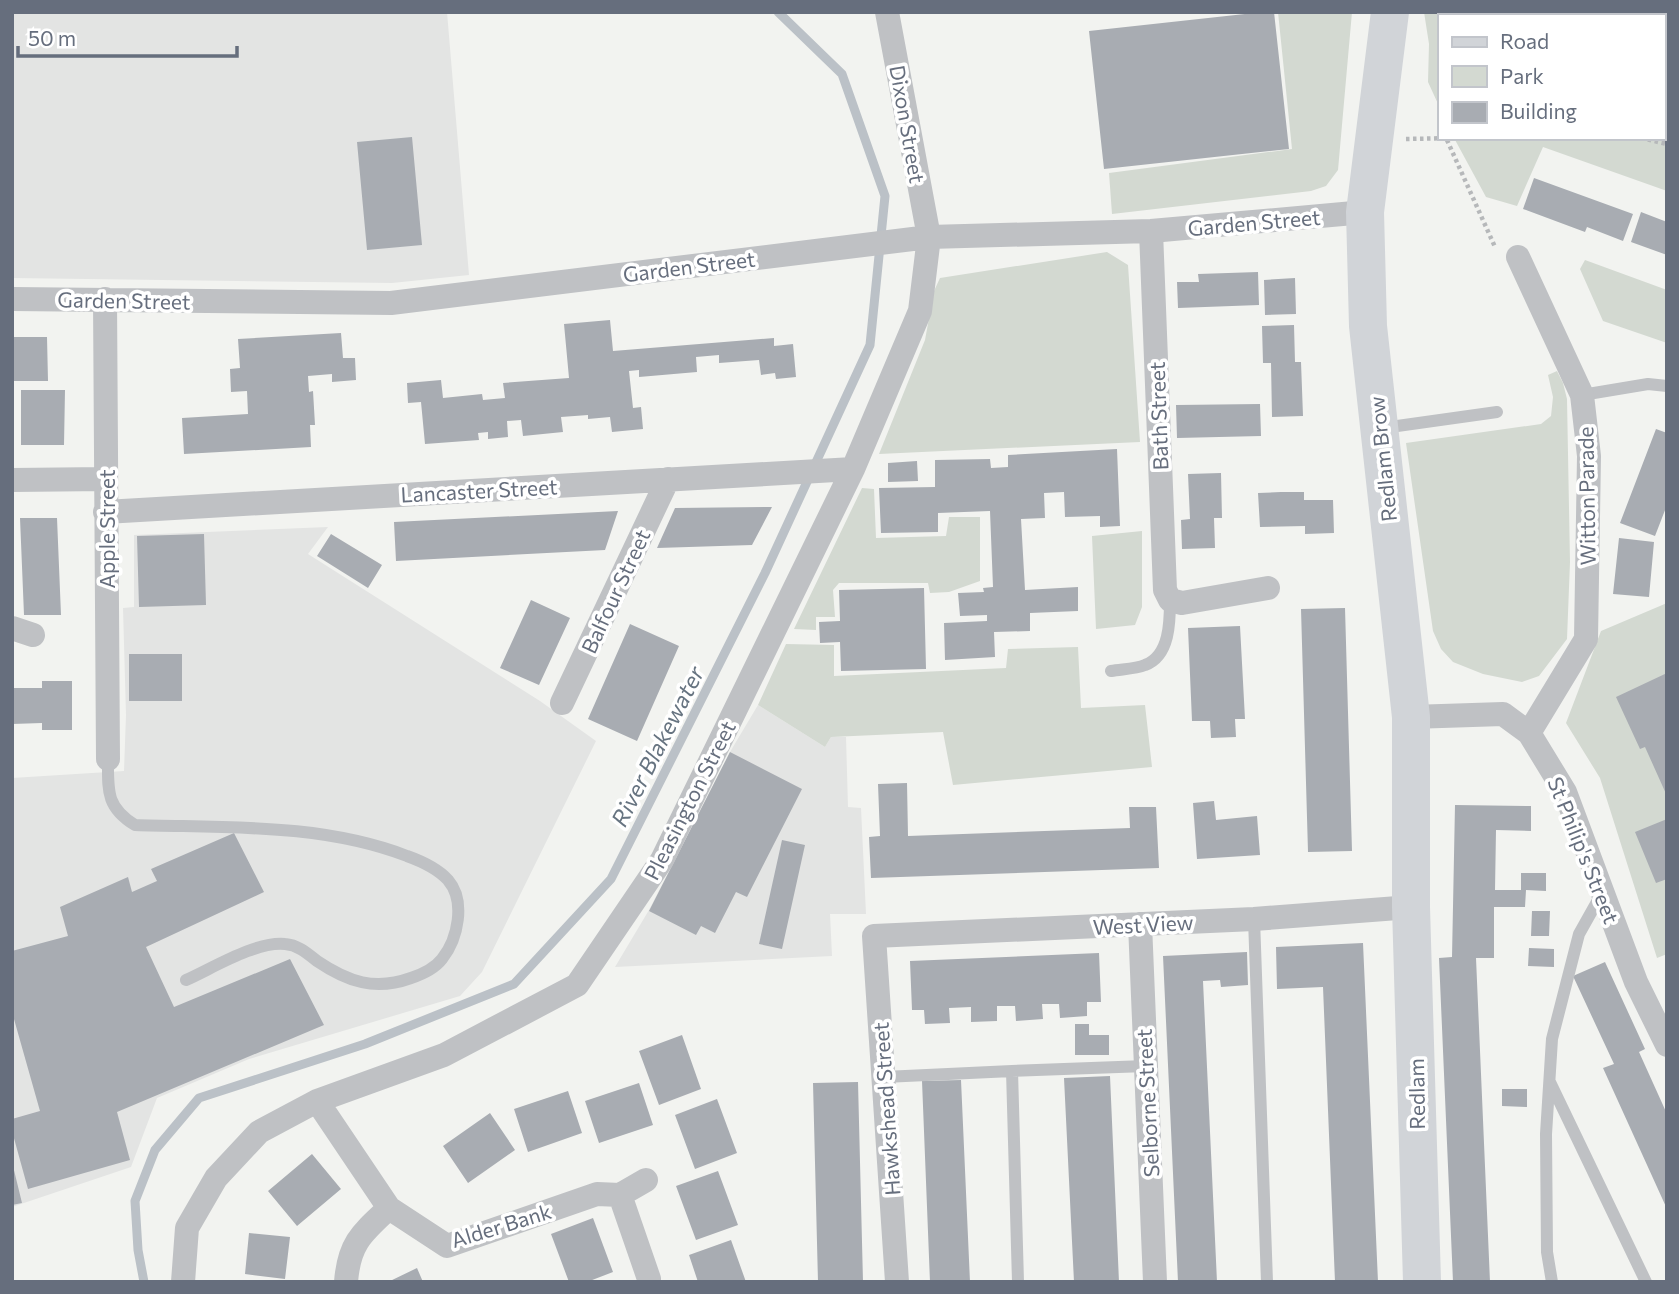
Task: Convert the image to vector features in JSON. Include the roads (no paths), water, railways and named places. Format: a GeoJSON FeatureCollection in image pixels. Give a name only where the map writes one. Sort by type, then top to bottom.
{"type":"FeatureCollection","features":[{"type":"Feature","properties":{"kind":"main road","name":"Redlam Brow"},"geometry":{"type":"LineString","coordinates":[[1390,12],[1365,212],[1368,326],[1410,717],[1411,906]]}},
{"type":"Feature","properties":{"kind":"main road","name":"Redlam"},"geometry":{"type":"LineString","coordinates":[[1411,906],[1422,1282]]}},
{"type":"Feature","properties":{"kind":"street","name":"Dixon Street"},"geometry":{"type":"LineString","coordinates":[[887,12],[929,237]]}},
{"type":"Feature","properties":{"kind":"street","name":"Garden Street"},"geometry":{"type":"LineString","coordinates":[[12,299],[391,303],[929,237],[1151,231],[1365,212]]}},
{"type":"Feature","properties":{"kind":"street","name":"Bath Street"},"geometry":{"type":"LineString","coordinates":[[1151,231],[1165,590],[1170,600]]}},
{"type":"Feature","properties":{"kind":"street","name":"Pleasington Street"},"geometry":{"type":"LineString","coordinates":[[183,1282],[187,1228],[216,1178],[259,1132],[317,1101],[443,1055],[577,985],[662,860],[853,469],[920,311],[929,237]]}},
{"type":"Feature","properties":{"kind":"street","name":"Witton Parade"},"geometry":{"type":"LineString","coordinates":[[1518,257],[1582,395],[1588,456],[1586,639],[1529,733]]}},
{"type":"Feature","properties":{"kind":"street","name":"Apple Street"},"geometry":{"type":"LineString","coordinates":[[104,299],[108,759]]}},
{"type":"Feature","properties":{"kind":"street","name":"Lancaster Street"},"geometry":{"type":"LineString","coordinates":[[105,512],[853,469]]}},
{"type":"Feature","properties":{"kind":"street"},"geometry":{"type":"LineString","coordinates":[[12,480],[106,479]]}},
{"type":"Feature","properties":{"kind":"street","name":"Balfour Street"},"geometry":{"type":"LineString","coordinates":[[562,703],[668,479]]}},
{"type":"Feature","properties":{"kind":"street"},"geometry":{"type":"LineString","coordinates":[[1170,600],[1182,603],[1268,588]]}},
{"type":"Feature","properties":{"kind":"street","name":"St Philip's Street"},"geometry":{"type":"LineString","coordinates":[[1410,717],[1503,714],[1529,733],[1565,792],[1636,982],[1667,1045]]}},
{"type":"Feature","properties":{"kind":"street","name":"West View"},"geometry":{"type":"LineString","coordinates":[[874,936],[1254,919],[1411,906]]}},
{"type":"Feature","properties":{"kind":"street","name":"Selborne Street"},"geometry":{"type":"LineString","coordinates":[[1140,925],[1155,1282]]}},
{"type":"Feature","properties":{"kind":"street","name":"Hawkshead Street"},"geometry":{"type":"LineString","coordinates":[[874,936],[897,1282]]}},
{"type":"Feature","properties":{"kind":"street","name":"Alder Bank"},"geometry":{"type":"LineString","coordinates":[[317,1101],[389,1208],[447,1246],[597,1194],[620,1195],[646,1180]]}},
{"type":"Feature","properties":{"kind":"street"},"geometry":{"type":"LineString","coordinates":[[620,1195],[649,1279]]}},
{"type":"Feature","properties":{"kind":"street"},"geometry":{"type":"LineString","coordinates":[[346,1282],[348,1259],[361,1234],[389,1208]]}},
{"type":"Feature","properties":{"kind":"lane"},"geometry":{"type":"LineString","coordinates":[[1582,395],[1648,384],[1667,386]]}},
{"type":"Feature","properties":{"kind":"lane"},"geometry":{"type":"LineString","coordinates":[[1379,429],[1497,412]]}},
{"type":"Feature","properties":{"kind":"lane"},"geometry":{"type":"LineString","coordinates":[[1111,671],[1146,665],[1156,658],[1169,629],[1170,600]]}},
{"type":"Feature","properties":{"kind":"lane"},"geometry":{"type":"LineString","coordinates":[[108,759],[110,800],[120,816],[135,825],[295,830],[357,840],[410,856],[438,871],[450,882],[457,897],[458,915],[450,948],[440,961],[410,979],[387,985],[357,983],[339,975],[302,949],[278,944],[261,946],[186,980]]}},
{"type":"Feature","properties":{"kind":"lane"},"geometry":{"type":"LineString","coordinates":[[1552,1282],[1547,1252],[1546,1134],[1552,1039],[1579,934],[1602,892]]}},
{"type":"Feature","properties":{"kind":"lane"},"geometry":{"type":"LineString","coordinates":[[1254,919],[1267,1282]]}},
{"type":"Feature","properties":{"kind":"lane"},"geometry":{"type":"LineString","coordinates":[[884,1077],[1146,1066]]}},
{"type":"Feature","properties":{"kind":"lane"},"geometry":{"type":"LineString","coordinates":[[1012,1072],[1018,1282]]}},
{"type":"Feature","properties":{"kind":"lane"},"geometry":{"type":"LineString","coordinates":[[1550,1082],[1647,1282]]}},
{"type":"Feature","properties":{"kind":"waterway","name":"River Blakewater"},"geometry":{"type":"LineString","coordinates":[[144,1282],[138,1250],[135,1201],[155,1150],[199,1098],[365,1044],[514,984],[611,879],[765,573],[870,345],[885,196],[842,74],[778,12]]}}]}
